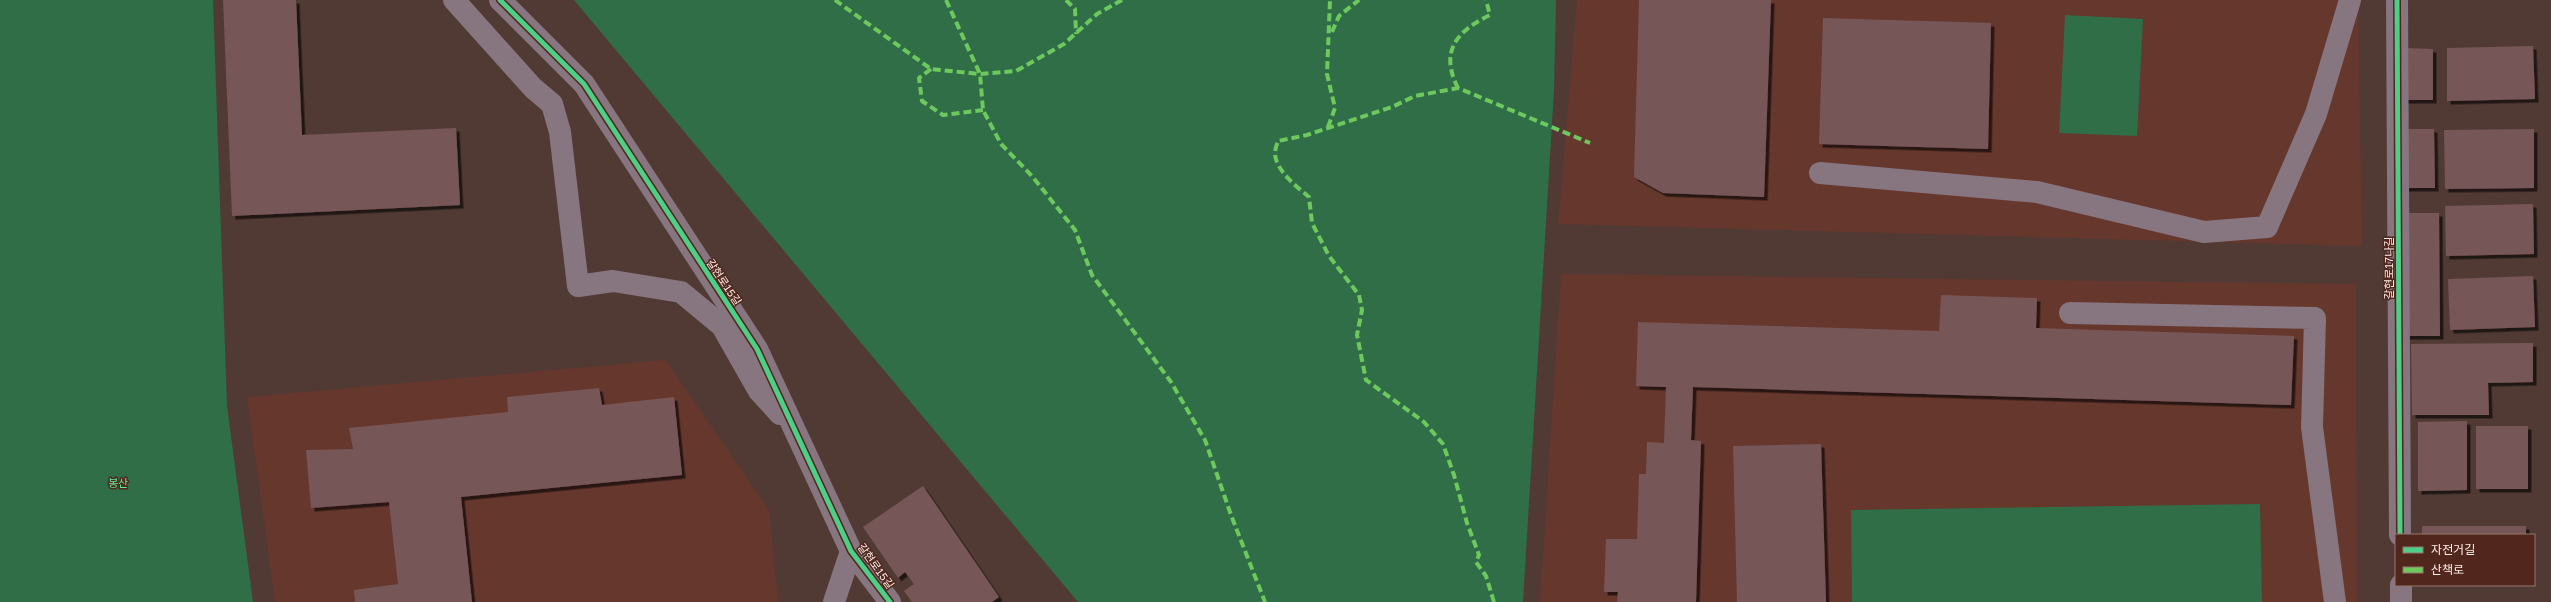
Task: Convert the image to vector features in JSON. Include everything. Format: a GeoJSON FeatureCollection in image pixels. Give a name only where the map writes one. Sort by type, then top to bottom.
{"type":"FeatureCollection","features":[{"type":"Feature","properties":{"kind":"street"},"geometry":{"type":"LineString","coordinates":[[454,0],[533,88],[552,104],[560,132],[578,286],[613,281],[681,292],[722,326],[759,391],[795,431]]}},
{"type":"Feature","properties":{"kind":"street","name":"갈현로15길"},"geometry":{"type":"LineString","coordinates":[[500,0],[584,84],[757,349],[851,551],[890,602]]}},
{"type":"Feature","properties":{"kind":"street"},"geometry":{"type":"LineString","coordinates":[[1820,173],[2037,192],[2204,232],[2267,227],[2316,114],[2350,0]]}},
{"type":"Feature","properties":{"kind":"street","name":"갈현로17나길"},"geometry":{"type":"LineString","coordinates":[[2397,0],[2400,534]]}},
{"type":"Feature","properties":{"kind":"street"},"geometry":{"type":"LineString","coordinates":[[2070,313],[2315,318],[2312,427],[2335,602]]}},
{"type":"Feature","properties":{"kind":"street"},"geometry":{"type":"LineString","coordinates":[[834,602],[851,551]]}},
{"type":"Feature","properties":{"kind":"street"},"geometry":{"type":"LineString","coordinates":[[2401,586],[2401,602]]}},
{"type":"Feature","properties":{"kind":"shaded area"},"geometry":{"type":"Polygon","coordinates":[[[1577,0],[2358,0],[2362,246],[1558,224],[1577,0]]]}},
{"type":"Feature","properties":{"kind":"shaded area"},"geometry":{"type":"Polygon","coordinates":[[[1561,274],[2356,284],[2357,602],[1540,602],[1561,274]]]}},
{"type":"Feature","properties":{"kind":"shaded area"},"geometry":{"type":"Polygon","coordinates":[[[666,360],[769,510],[778,602],[275,602],[247,397],[666,360]]]}},
{"type":"Feature","properties":{"kind":"green space","name":"봉산"},"geometry":{"type":"Polygon","coordinates":[[[0,0],[213,0],[227,406],[253,602],[0,602],[0,0]]]}},
{"type":"Feature","properties":{"kind":"green space"},"geometry":{"type":"Polygon","coordinates":[[[574,0],[1556,0],[1554,90],[1523,602],[1078,602],[574,0]]]}},
{"type":"Feature","properties":{"kind":"green space"},"geometry":{"type":"Polygon","coordinates":[[[2065,15],[2143,19],[2137,136],[2059,133],[2065,15]]]}},
{"type":"Feature","properties":{"kind":"green space"},"geometry":{"type":"Polygon","coordinates":[[[2260,504],[2262,602],[1852,602],[1851,510],[2260,504]]]}},
{"type":"Feature","properties":{"kind":"building"},"geometry":{"type":"Polygon","coordinates":[[[223,0],[296,0],[302,135],[456,128],[460,205],[232,216],[223,0]]]}},
{"type":"Feature","properties":{"kind":"building"},"geometry":{"type":"Polygon","coordinates":[[[1639,0],[1771,0],[1764,197],[1663,193],[1634,177],[1639,0]]]}},
{"type":"Feature","properties":{"kind":"building"},"geometry":{"type":"Polygon","coordinates":[[[1823,18],[1991,23],[1988,149],[1819,144],[1823,18]]]}},
{"type":"Feature","properties":{"kind":"building"},"geometry":{"type":"Polygon","coordinates":[[[2533,46],[2535,99],[2447,101],[2447,48],[2533,46]]]}},
{"type":"Feature","properties":{"kind":"building"},"geometry":{"type":"Polygon","coordinates":[[[2405,48],[2433,49],[2433,100],[2404,100],[2405,48]]]}},
{"type":"Feature","properties":{"kind":"building"},"geometry":{"type":"Polygon","coordinates":[[[2404,129],[2434,129],[2435,188],[2405,188],[2404,129]]]}},
{"type":"Feature","properties":{"kind":"building"},"geometry":{"type":"Polygon","coordinates":[[[2534,129],[2534,188],[2445,189],[2444,130],[2534,129]]]}},
{"type":"Feature","properties":{"kind":"building"},"geometry":{"type":"Polygon","coordinates":[[[2533,204],[2534,254],[2446,256],[2445,206],[2533,204]]]}},
{"type":"Feature","properties":{"kind":"building"},"geometry":{"type":"Polygon","coordinates":[[[2404,213],[2439,213],[2440,336],[2405,336],[2404,213]]]}},
{"type":"Feature","properties":{"kind":"building"},"geometry":{"type":"Polygon","coordinates":[[[2533,276],[2535,327],[2450,330],[2448,279],[2533,276]]]}},
{"type":"Feature","properties":{"kind":"building"},"geometry":{"type":"Polygon","coordinates":[[[1941,295],[2037,298],[2036,328],[2294,336],[2291,405],[1693,387],[1691,440],[1701,441],[1696,602],[1617,602],[1618,592],[1604,592],[1606,539],[1637,539],[1639,474],[1646,474],[1647,442],[1664,443],[1666,387],[1636,386],[1638,322],[1939,331],[1941,295]]]}},
{"type":"Feature","properties":{"kind":"building"},"geometry":{"type":"Polygon","coordinates":[[[2533,343],[2533,382],[2488,383],[2489,415],[2412,415],[2411,344],[2533,343]]]}},
{"type":"Feature","properties":{"kind":"building"},"geometry":{"type":"Polygon","coordinates":[[[599,388],[602,405],[674,397],[682,475],[461,497],[472,602],[355,602],[354,590],[398,584],[389,502],[311,508],[306,450],[353,449],[349,428],[508,412],[507,397],[599,388]]]}},
{"type":"Feature","properties":{"kind":"building"},"geometry":{"type":"Polygon","coordinates":[[[2467,421],[2467,490],[2418,491],[2418,422],[2467,421]]]}},
{"type":"Feature","properties":{"kind":"building"},"geometry":{"type":"Polygon","coordinates":[[[2476,426],[2528,426],[2528,489],[2476,489],[2476,426]]]}},
{"type":"Feature","properties":{"kind":"building"},"geometry":{"type":"Polygon","coordinates":[[[1821,444],[1826,602],[1737,602],[1733,446],[1821,444]]]}},
{"type":"Feature","properties":{"kind":"building"},"geometry":{"type":"Polygon","coordinates":[[[923,486],[999,597],[992,602],[912,602],[904,591],[914,584],[905,572],[898,578],[863,527],[923,486]]]}},
{"type":"Feature","properties":{"kind":"building"},"geometry":{"type":"Polygon","coordinates":[[[2422,526],[2526,526],[2526,534],[2422,534],[2422,526]]]}},
{"type":"Feature","properties":{"kind":"marked path"},"geometry":{"type":"LineString","coordinates":[[835,0],[931,69],[980,74],[1016,71],[1064,44],[1097,14],[1122,0]]}},
{"type":"Feature","properties":{"kind":"marked path"},"geometry":{"type":"LineString","coordinates":[[946,0],[980,74],[983,110],[1001,144],[1032,176],[1075,230],[1092,275],[1171,382],[1205,440],[1231,515],[1265,602]]}},
{"type":"Feature","properties":{"kind":"marked path"},"geometry":{"type":"LineString","coordinates":[[1066,0],[1075,9],[1076,34]]}},
{"type":"Feature","properties":{"kind":"marked path"},"geometry":{"type":"LineString","coordinates":[[1328,127],[1335,108],[1327,74],[1330,0]]}},
{"type":"Feature","properties":{"kind":"marked path"},"geometry":{"type":"LineString","coordinates":[[1332,32],[1339,16],[1359,0]]}},
{"type":"Feature","properties":{"kind":"marked path"},"geometry":{"type":"LineString","coordinates":[[1458,88],[1450,63],[1451,53],[1454,44],[1460,35],[1478,21],[1490,15],[1486,0]]}},
{"type":"Feature","properties":{"kind":"marked path"},"geometry":{"type":"LineString","coordinates":[[931,69],[919,78],[922,101],[943,115],[983,110]]}},
{"type":"Feature","properties":{"kind":"marked path"},"geometry":{"type":"LineString","coordinates":[[1494,602],[1486,576],[1476,562],[1479,555],[1467,523],[1454,475],[1443,444],[1424,422],[1366,380],[1357,335],[1362,310],[1359,295],[1329,256],[1312,223],[1309,197],[1283,172],[1276,159],[1275,150],[1278,141],[1307,135],[1392,107],[1415,96],[1458,88],[1590,143]]}},
{"type":"Feature","properties":{"kind":"cycle path"},"geometry":{"type":"LineString","coordinates":[[500,0],[584,84],[757,349],[851,551],[890,602]]}},
{"type":"Feature","properties":{"kind":"cycle path"},"geometry":{"type":"LineString","coordinates":[[2397,0],[2400,534]]}}]}
